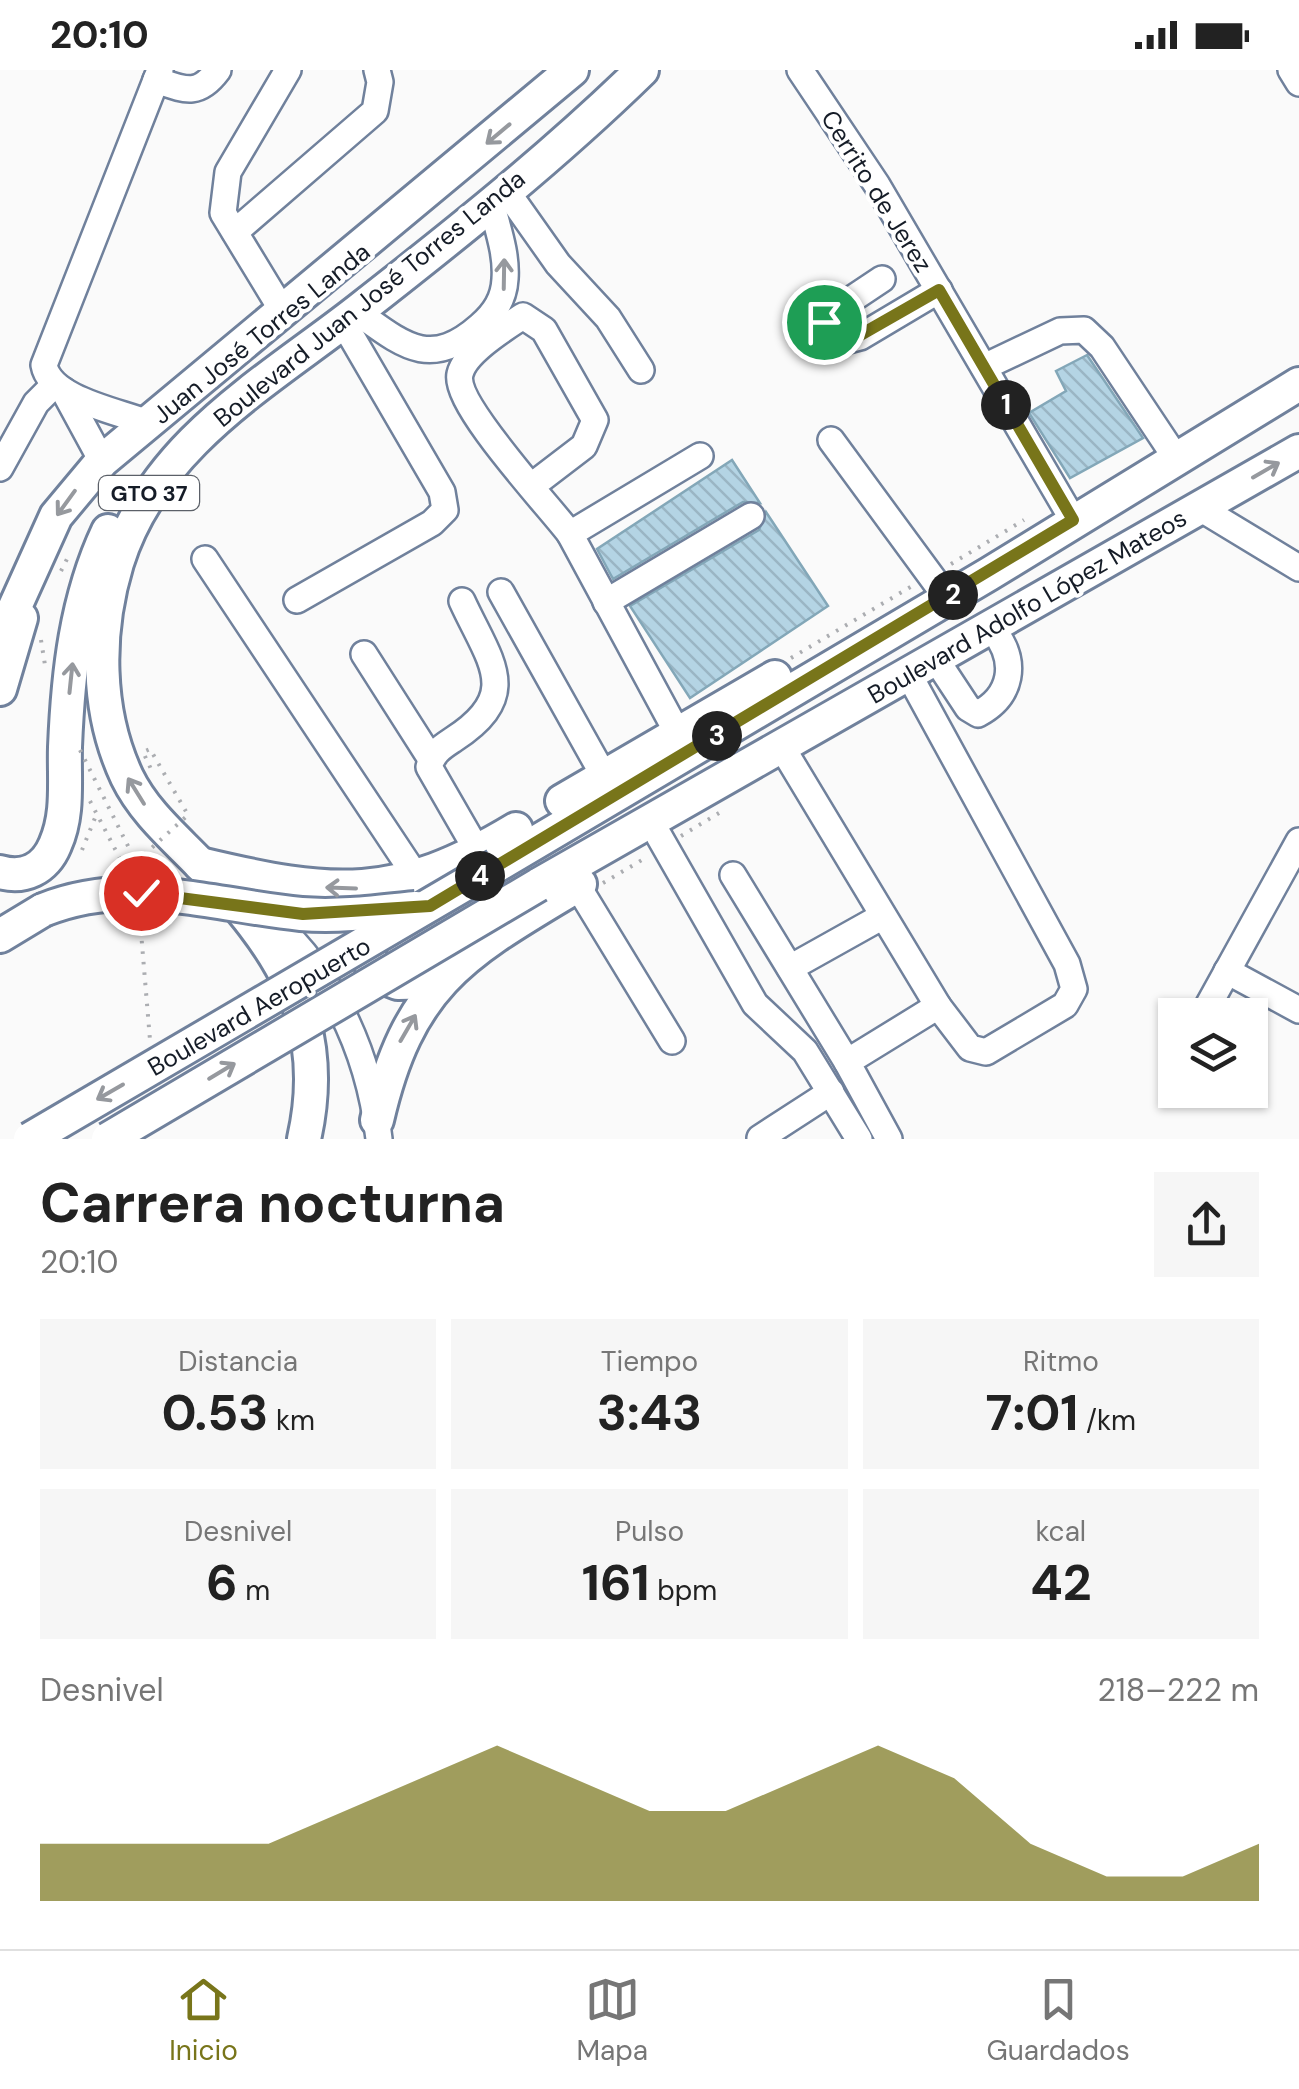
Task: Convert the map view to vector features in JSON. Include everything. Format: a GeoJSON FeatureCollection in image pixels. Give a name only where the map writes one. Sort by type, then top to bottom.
{"type":"FeatureCollection","features":[{"type":"Feature","properties":{"kind":"main road","name":"Boulevard Juan José Torres Landa"},"geometry":{"type":"LineString","coordinates":[[0,640],[42,576],[56,516],[102,461],[572,70]]}},
{"type":"Feature","properties":{"kind":"main road","name":"Boulevard Juan José Torres Landa"},"geometry":{"type":"LineString","coordinates":[[304,1139],[312,1104],[312,1062],[298,1001],[256,924],[151,814],[128,778],[110,732],[102,642],[118,561],[134,521],[167,470],[211,424],[498,196],[642,70]]}},
{"type":"Feature","properties":{"kind":"main road","name":"Boulevard Adolfo López Mateos"},"geometry":{"type":"LineString","coordinates":[[753,738],[989,574],[1299,384]]}},
{"type":"Feature","properties":{"kind":"main road"},"geometry":{"type":"LineString","coordinates":[[0,872],[28,874],[44,863],[62,823],[76,627],[104,541],[141,484],[211,424]]}},
{"type":"Feature","properties":{"kind":"main road","name":"Boulevard Adolfo López Mateos"},"geometry":{"type":"LineString","coordinates":[[753,738],[1023,606],[1299,451]]}},
{"type":"Feature","properties":{"kind":"main road"},"geometry":{"type":"LineString","coordinates":[[0,936],[43,910],[78,896],[106,892],[178,896],[303,914],[423,892],[491,867],[604,776],[677,732],[939,587],[989,574]]}},
{"type":"Feature","properties":{"kind":"main road"},"geometry":{"type":"LineString","coordinates":[[0,689],[42,576]]}},
{"type":"Feature","properties":{"kind":"main road"},"geometry":{"type":"LineString","coordinates":[[378,1129],[400,1043],[438,982],[475,948],[927,675],[994,631],[1023,606]]}},
{"type":"Feature","properties":{"kind":"main road","name":"Boulevard Aeropuerto"},"geometry":{"type":"LineString","coordinates":[[30,1139],[423,892],[753,738]]}},
{"type":"Feature","properties":{"kind":"main road","name":"Boulevard Aeropuerto"},"geometry":{"type":"LineString","coordinates":[[108,1139],[538,884],[753,738]]}},
{"type":"Feature","properties":{"kind":"main road"},"geometry":{"type":"LineString","coordinates":[[200,864],[273,882],[346,890],[423,892]]}},
{"type":"Feature","properties":{"kind":"main road"},"geometry":{"type":"LineString","coordinates":[[438,982],[387,982],[375,974],[368,961],[369,946],[390,914],[436,886],[491,867]]}},
{"type":"Feature","properties":{"kind":"street"},"geometry":{"type":"LineString","coordinates":[[102,461],[59,388],[46,375],[48,351],[158,75],[191,92],[204,89],[218,70]]}},
{"type":"Feature","properties":{"kind":"street"},"geometry":{"type":"LineString","coordinates":[[282,310],[223,212],[228,172],[288,70]]}},
{"type":"Feature","properties":{"kind":"street"},"geometry":{"type":"LineString","coordinates":[[235,232],[375,111],[380,82],[377,70]]}},
{"type":"Feature","properties":{"kind":"street","name":"Cerrito de Jerez"},"geometry":{"type":"LineString","coordinates":[[800,70],[877,185],[1073,520]]}},
{"type":"Feature","properties":{"kind":"street"},"geometry":{"type":"LineString","coordinates":[[1291,70],[1299,82]]}},
{"type":"Feature","properties":{"kind":"street"},"geometry":{"type":"LineString","coordinates":[[350,317],[408,346],[445,350],[463,340],[492,316],[503,295],[504,254],[498,196]]}},
{"type":"Feature","properties":{"kind":"street"},"geometry":{"type":"LineString","coordinates":[[498,196],[608,318],[641,370]]}},
{"type":"Feature","properties":{"kind":"street"},"geometry":{"type":"LineString","coordinates":[[882,279],[825,317],[830,340],[837,343],[860,337],[939,290]]}},
{"type":"Feature","properties":{"kind":"street"},"geometry":{"type":"LineString","coordinates":[[532,485],[584,446],[595,420],[544,330],[523,316],[470,358],[462,368],[459,385],[478,419],[570,534],[677,732]]}},
{"type":"Feature","properties":{"kind":"street"},"geometry":{"type":"LineString","coordinates":[[297,600],[432,523],[444,510],[442,492],[350,317]]}},
{"type":"Feature","properties":{"kind":"street"},"geometry":{"type":"LineString","coordinates":[[984,367],[1060,331],[1084,330],[1102,346],[1176,458]]}},
{"type":"Feature","properties":{"kind":"street"},"geometry":{"type":"LineString","coordinates":[[59,388],[145,422]]}},
{"type":"Feature","properties":{"kind":"street"},"geometry":{"type":"LineString","coordinates":[[0,468],[36,404],[59,388]]}},
{"type":"Feature","properties":{"kind":"street"},"geometry":{"type":"LineString","coordinates":[[364,654],[431,758],[432,774],[491,867],[753,738],[1299,400]]}},
{"type":"Feature","properties":{"kind":"street"},"geometry":{"type":"LineString","coordinates":[[832,440],[939,587]]}},
{"type":"Feature","properties":{"kind":"street"},"geometry":{"type":"LineString","coordinates":[[570,534],[700,456]]}},
{"type":"Feature","properties":{"kind":"street"},"geometry":{"type":"LineString","coordinates":[[1200,508],[1299,568]]}},
{"type":"Feature","properties":{"kind":"street"},"geometry":{"type":"LineString","coordinates":[[606,602],[750,516]]}},
{"type":"Feature","properties":{"kind":"street"},"geometry":{"type":"LineString","coordinates":[[205,559],[423,892]]}},
{"type":"Feature","properties":{"kind":"street"},"geometry":{"type":"LineString","coordinates":[[502,592],[604,776]]}},
{"type":"Feature","properties":{"kind":"street"},"geometry":{"type":"LineString","coordinates":[[431,758],[483,719],[498,689],[496,674],[462,601]]}},
{"type":"Feature","properties":{"kind":"street"},"geometry":{"type":"LineString","coordinates":[[927,675],[978,714],[999,703],[1009,680],[1004,643],[994,631]]}},
{"type":"Feature","properties":{"kind":"street"},"geometry":{"type":"LineString","coordinates":[[788,758],[938,1006],[970,1048],[986,1052],[1065,1005],[1072,997],[1074,978],[927,675]]}},
{"type":"Feature","properties":{"kind":"street"},"geometry":{"type":"LineString","coordinates":[[659,836],[755,1004],[806,1051],[859,1139]]}},
{"type":"Feature","properties":{"kind":"street"},"geometry":{"type":"LineString","coordinates":[[1212,998],[1299,841]]}},
{"type":"Feature","properties":{"kind":"street"},"geometry":{"type":"LineString","coordinates":[[200,864],[270,918],[312,965],[352,1030],[378,1129]]}},
{"type":"Feature","properties":{"kind":"street"},"geometry":{"type":"LineString","coordinates":[[734,875],[889,1139]]}},
{"type":"Feature","properties":{"kind":"street"},"geometry":{"type":"LineString","coordinates":[[577,886],[672,1041]]}},
{"type":"Feature","properties":{"kind":"street"},"geometry":{"type":"LineString","coordinates":[[790,968],[883,916]]}},
{"type":"Feature","properties":{"kind":"street"},"geometry":{"type":"LineString","coordinates":[[1227,972],[1299,1010]]}},
{"type":"Feature","properties":{"kind":"street"},"geometry":{"type":"LineString","coordinates":[[846,1062],[938,1006]]}},
{"type":"Feature","properties":{"kind":"street"},"geometry":{"type":"LineString","coordinates":[[760,1138],[831,1092]]}},
{"type":"Feature","properties":{"kind":"path"},"geometry":{"type":"LineString","coordinates":[[42,576],[72,548]]}},
{"type":"Feature","properties":{"kind":"path"},"geometry":{"type":"LineString","coordinates":[[40,634],[44,665]]}},
{"type":"Feature","properties":{"kind":"path"},"geometry":{"type":"LineString","coordinates":[[80,750],[136,862],[188,815],[150,749],[143,752],[151,769]]}},
{"type":"Feature","properties":{"kind":"path"},"geometry":{"type":"LineString","coordinates":[[88,799],[126,866],[130,884]]}},
{"type":"Feature","properties":{"kind":"path"},"geometry":{"type":"LineString","coordinates":[[140,920],[152,1053]]}},
{"type":"Feature","properties":{"kind":"building"},"geometry":{"type":"Polygon","coordinates":[[[1087,355],[1143,438],[1070,478],[1029,413],[1066,391],[1056,371],[1087,355]]]}},
{"type":"Feature","properties":{"kind":"building"},"geometry":{"type":"Polygon","coordinates":[[[732,460],[760,503],[743,502],[613,579],[597,549],[732,460]]]}},
{"type":"Feature","properties":{"kind":"building"},"geometry":{"type":"Polygon","coordinates":[[[766,512],[828,606],[690,698],[630,606],[759,530],[766,512]]]}},
{"type":"Feature","properties":{"kind":"route"},"geometry":{"type":"LineString","coordinates":[[141,893],[303,914],[344,915],[430,906],[989,574],[1073,520],[939,290],[848,342],[830,340],[824,322]]}}]}
